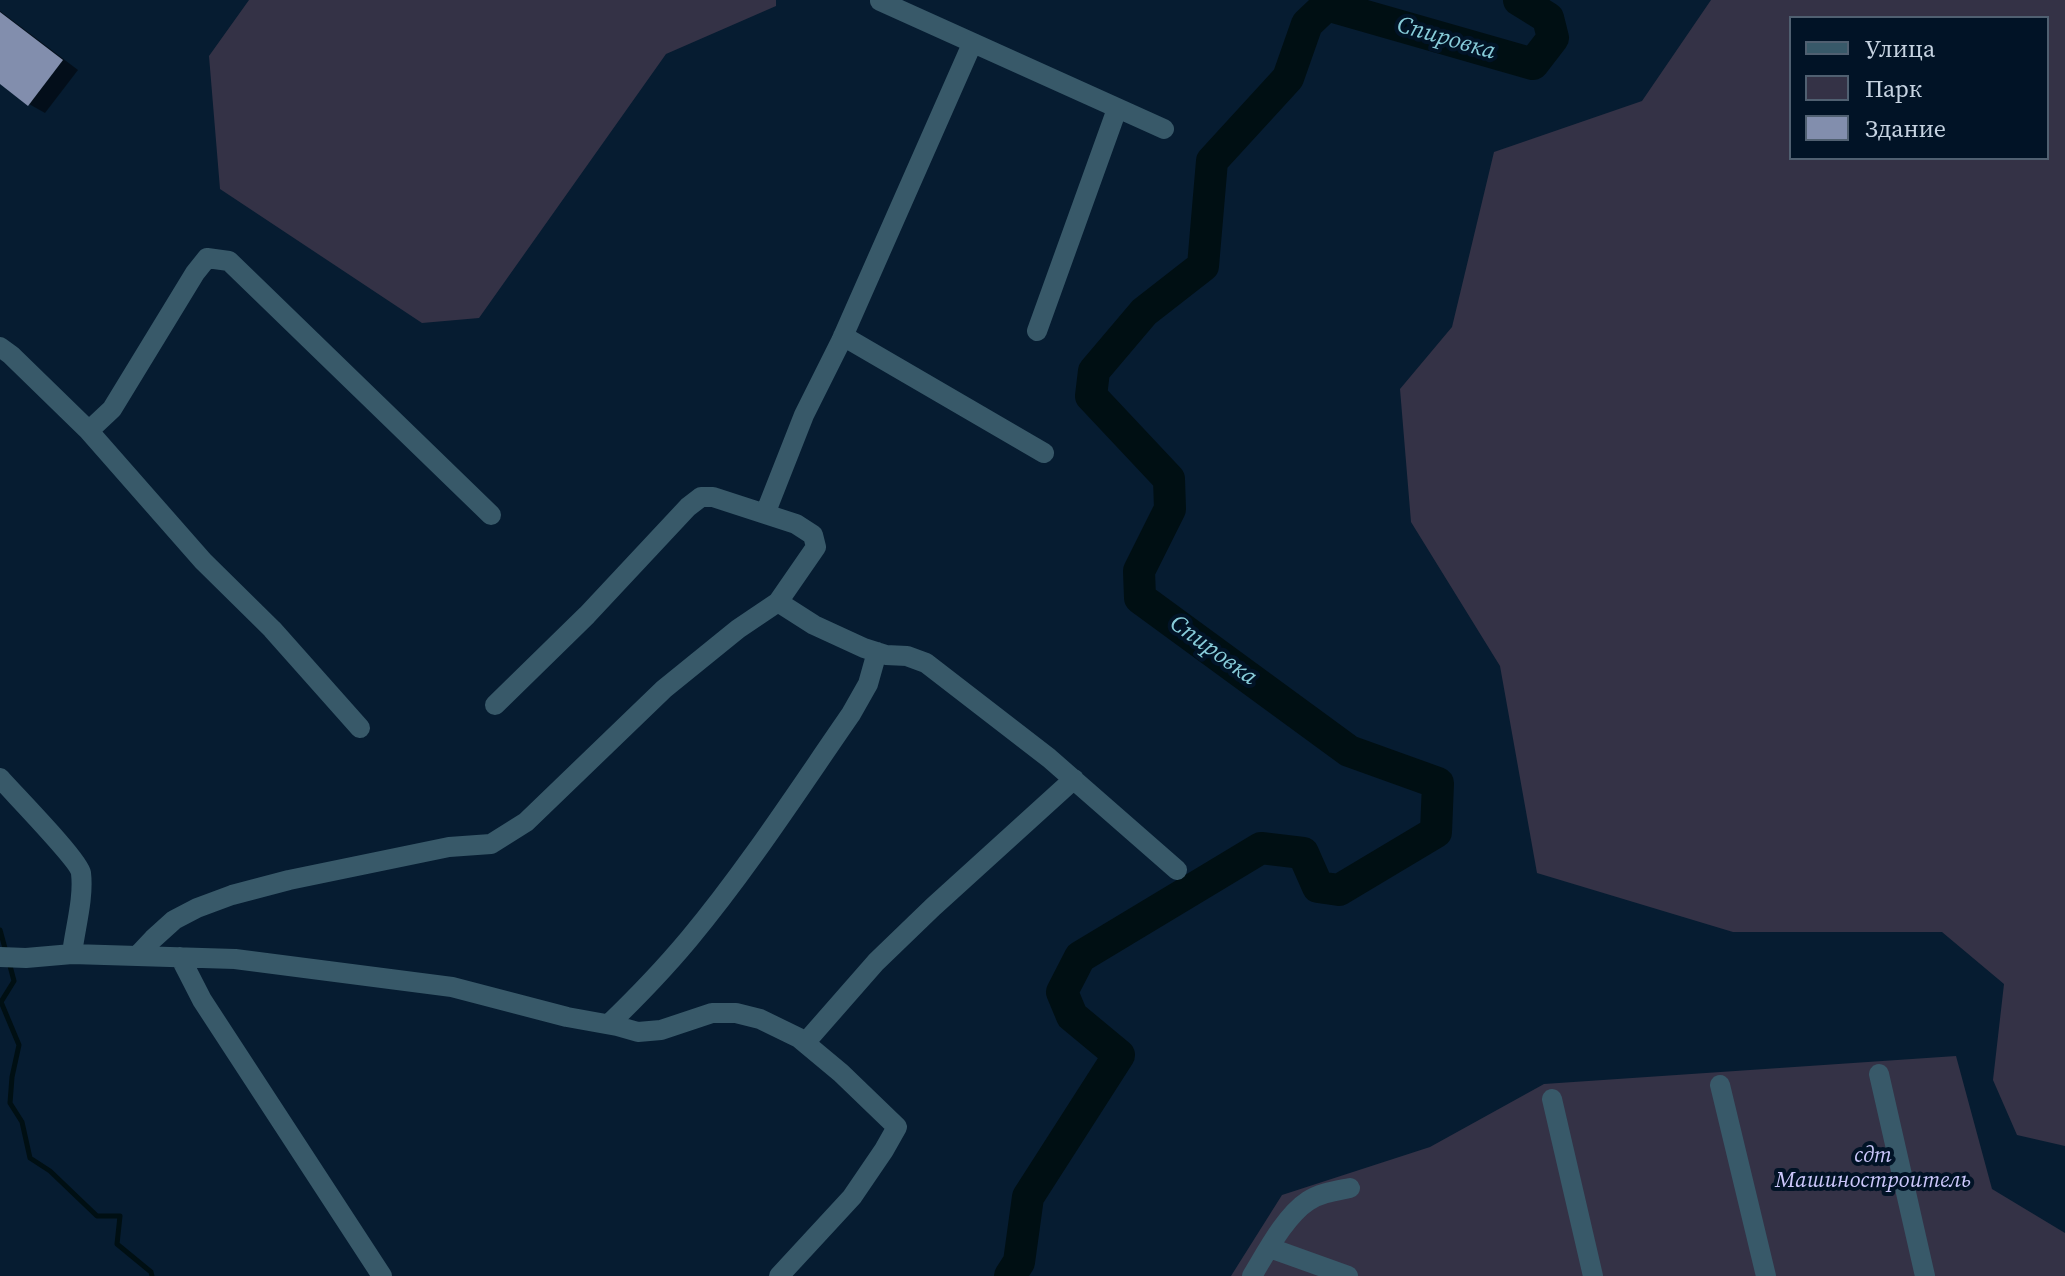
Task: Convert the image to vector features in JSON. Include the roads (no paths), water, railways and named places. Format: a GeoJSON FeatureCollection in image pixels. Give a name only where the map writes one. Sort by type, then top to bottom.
{"type":"FeatureCollection","features":[{"type":"Feature","properties":{"kind":"street"},"geometry":{"type":"LineString","coordinates":[[880,1],[1164,129]]}},
{"type":"Feature","properties":{"kind":"street"},"geometry":{"type":"LineString","coordinates":[[765,514],[804,415],[843,336],[972,44]]}},
{"type":"Feature","properties":{"kind":"street"},"geometry":{"type":"LineString","coordinates":[[1037,331],[1117,109]]}},
{"type":"Feature","properties":{"kind":"street"},"geometry":{"type":"LineString","coordinates":[[87,429],[112,409],[207,258],[229,261],[491,515]]}},
{"type":"Feature","properties":{"kind":"street"},"geometry":{"type":"LineString","coordinates":[[843,336],[1044,453]]}},
{"type":"Feature","properties":{"kind":"street"},"geometry":{"type":"LineString","coordinates":[[0,347],[87,429],[203,561],[272,629],[360,728]]}},
{"type":"Feature","properties":{"kind":"street"},"geometry":{"type":"LineString","coordinates":[[137,956],[174,920],[232,895],[449,847],[491,844],[526,822],[664,689],[738,629],[778,602],[816,547],[813,535],[796,524],[713,497],[701,497],[495,705]]}},
{"type":"Feature","properties":{"kind":"street"},"geometry":{"type":"LineString","coordinates":[[778,602],[814,625],[877,652],[907,656],[926,663],[1074,779],[1177,870]]}},
{"type":"Feature","properties":{"kind":"street"},"geometry":{"type":"LineString","coordinates":[[609,1024],[648,986],[715,907],[851,714],[868,684],[877,652]]}},
{"type":"Feature","properties":{"kind":"street"},"geometry":{"type":"LineString","coordinates":[[0,778],[81,870],[72,954]]}},
{"type":"Feature","properties":{"kind":"street"},"geometry":{"type":"LineString","coordinates":[[805,1043],[876,962],[1074,779]]}},
{"type":"Feature","properties":{"kind":"street"},"geometry":{"type":"LineString","coordinates":[[0,957],[72,954],[235,959],[452,987],[638,1032],[661,1030],[712,1013],[736,1013],[760,1019],[799,1038],[897,1127],[852,1197],[779,1276]]}},
{"type":"Feature","properties":{"kind":"street"},"geometry":{"type":"LineString","coordinates":[[180,957],[202,1000],[382,1276]]}},
{"type":"Feature","properties":{"kind":"street"},"geometry":{"type":"LineString","coordinates":[[1879,1074],[1925,1276]]}},
{"type":"Feature","properties":{"kind":"street"},"geometry":{"type":"LineString","coordinates":[[1720,1085],[1766,1276]]}},
{"type":"Feature","properties":{"kind":"street"},"geometry":{"type":"LineString","coordinates":[[1552,1099],[1593,1276]]}},
{"type":"Feature","properties":{"kind":"street"},"geometry":{"type":"LineString","coordinates":[[1252,1276],[1285,1223],[1305,1202],[1350,1188]]}},
{"type":"Feature","properties":{"kind":"street"},"geometry":{"type":"LineString","coordinates":[[1270,1248],[1348,1276]]}},
{"type":"Feature","properties":{"kind":"waterway","name":"Спировка"},"geometry":{"type":"LineString","coordinates":[[1010,1276],[1019,1262],[1028,1197],[1119,1055],[1072,1016],[1062,992],[1080,957],[1261,848],[1303,853],[1318,887],[1339,890],[1436,832],[1438,783],[1349,751],[1140,598],[1139,571],[1170,509],[1169,479],[1091,396],[1094,371],[1144,312],[1203,266],[1212,161],[1288,78],[1307,24],[1327,5],[1533,64],[1553,38],[1548,18],[1519,0]]}},
{"type":"Feature","properties":{"kind":"waterway"},"geometry":{"type":"LineString","coordinates":[[0,930],[6,952]]}},
{"type":"Feature","properties":{"kind":"waterway"},"geometry":{"type":"LineString","coordinates":[[9,962],[14,981],[1,1002],[19,1045],[10,1103],[22,1122],[30,1158],[50,1171],[97,1216],[120,1216],[117,1244],[152,1276]]}},
{"type":"Feature","properties":{"kind":"park label","name":"сдт Машиностроитель"},"geometry":{"type":"Point","coordinates":[1873,1168]}}]}
